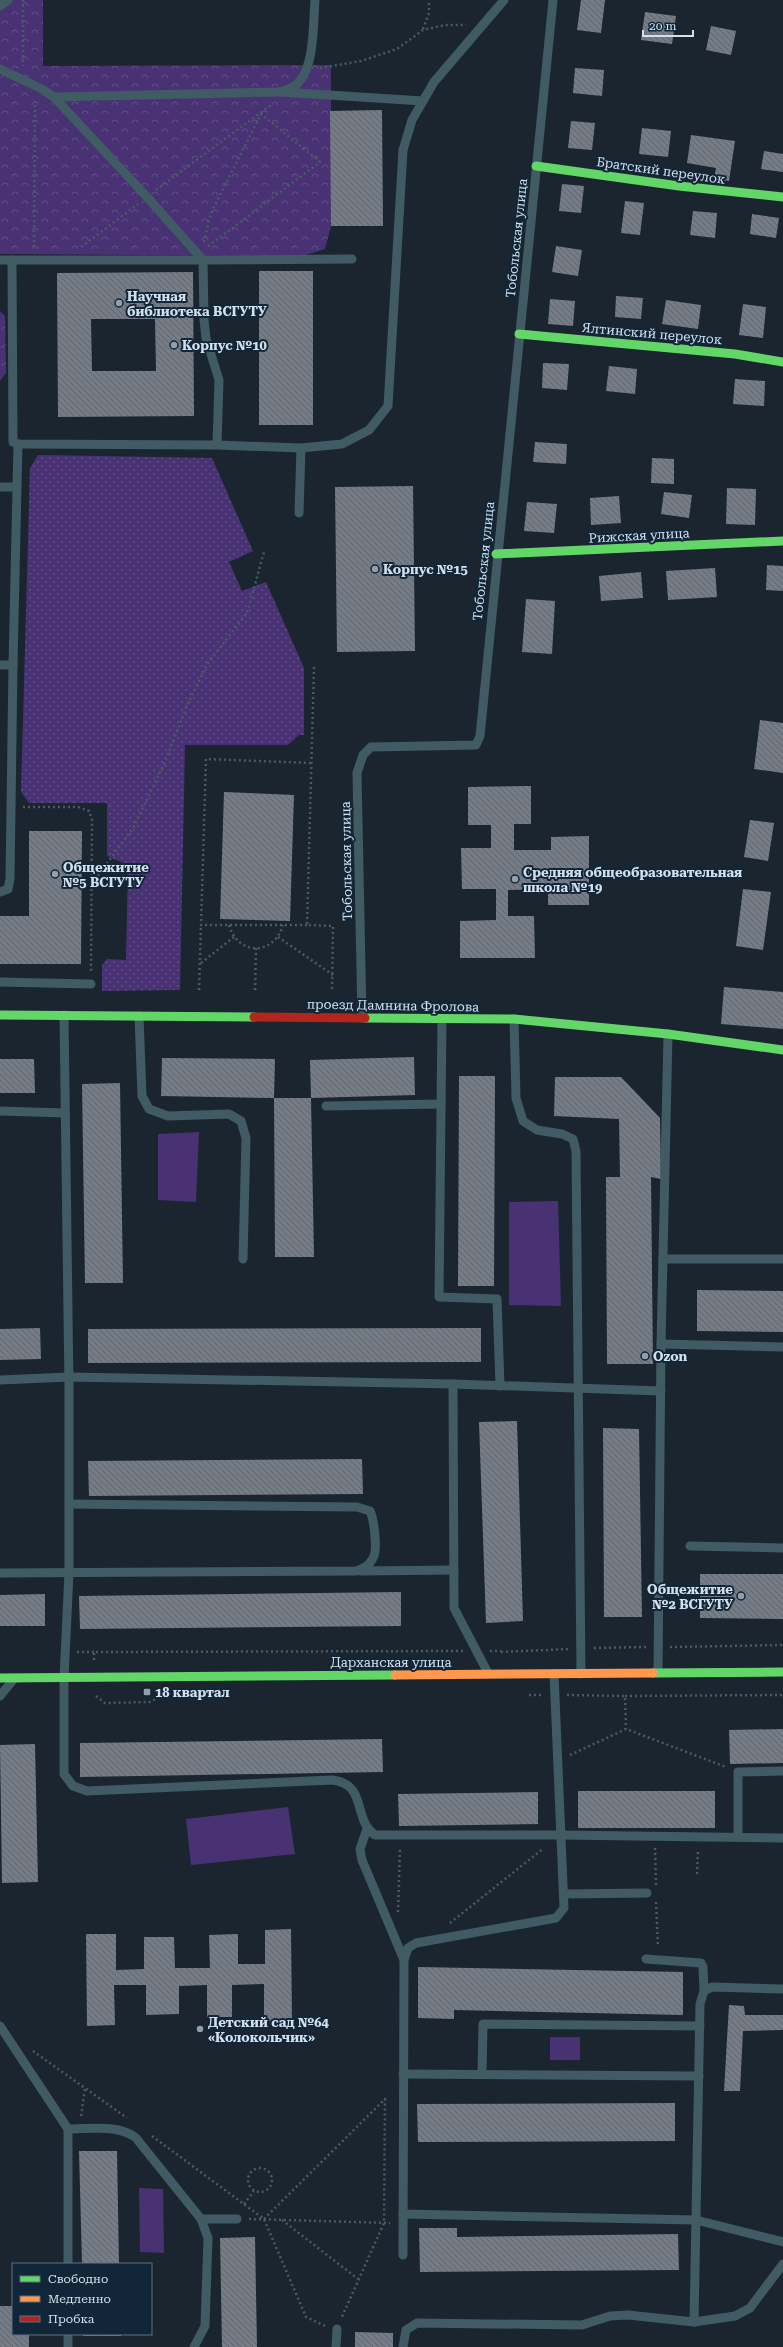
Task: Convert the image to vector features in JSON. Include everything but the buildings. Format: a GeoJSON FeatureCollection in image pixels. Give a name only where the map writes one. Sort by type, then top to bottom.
{"type":"FeatureCollection","features":[{"type":"Feature","properties":{"kind":"street","name":"Братский переулок"},"geometry":{"type":"LineString","coordinates":[[536,166],[687,187],[783,197]]}},
{"type":"Feature","properties":{"kind":"street","name":"Ялтинский переулок"},"geometry":{"type":"LineString","coordinates":[[519,334],[735,354],[783,362]]}},
{"type":"Feature","properties":{"kind":"street","name":"Рижская улица"},"geometry":{"type":"LineString","coordinates":[[496,554],[783,541]]}},
{"type":"Feature","properties":{"kind":"street","name":"проезд Дамнина Фролова"},"geometry":{"type":"LineString","coordinates":[[0,1015],[514,1020],[668,1034],[783,1050]]}},
{"type":"Feature","properties":{"kind":"street","name":"Дарханская улица"},"geometry":{"type":"LineString","coordinates":[[0,1678],[783,1672]]}},
{"type":"Feature","properties":{"kind":"lane"},"geometry":{"type":"LineString","coordinates":[[0,6],[8,0]]}},
{"type":"Feature","properties":{"kind":"lane"},"geometry":{"type":"LineString","coordinates":[[280,92],[296,84],[306,71],[312,44],[315,0]]}},
{"type":"Feature","properties":{"kind":"lane"},"geometry":{"type":"LineString","coordinates":[[12,260],[11,433],[13,442],[18,444],[217,445],[300,448],[342,444],[368,430],[388,406],[403,150],[412,120],[434,82],[504,0]]}},
{"type":"Feature","properties":{"kind":"lane","name":"Тобольская улица"},"geometry":{"type":"LineString","coordinates":[[362,1018],[357,773],[363,755],[372,747],[476,745],[480,736],[496,554],[553,0]]}},
{"type":"Feature","properties":{"kind":"lane"},"geometry":{"type":"LineString","coordinates":[[0,69],[54,97],[203,260],[204,320],[206,338],[219,380],[217,445]]}},
{"type":"Feature","properties":{"kind":"lane"},"geometry":{"type":"LineString","coordinates":[[54,97],[280,92],[423,101]]}},
{"type":"Feature","properties":{"kind":"lane"},"geometry":{"type":"LineString","coordinates":[[0,260],[352,259]]}},
{"type":"Feature","properties":{"kind":"lane"},"geometry":{"type":"LineString","coordinates":[[0,892],[8,889],[10,878],[10,807],[18,444]]}},
{"type":"Feature","properties":{"kind":"lane"},"geometry":{"type":"LineString","coordinates":[[299,513],[300,448]]}},
{"type":"Feature","properties":{"kind":"lane"},"geometry":{"type":"LineString","coordinates":[[0,487],[18,487]]}},
{"type":"Feature","properties":{"kind":"lane"},"geometry":{"type":"LineString","coordinates":[[0,665],[13,665]]}},
{"type":"Feature","properties":{"kind":"lane"},"geometry":{"type":"LineString","coordinates":[[0,982],[91,984]]}},
{"type":"Feature","properties":{"kind":"lane"},"geometry":{"type":"LineString","coordinates":[[64,1015],[69,1504],[64,1678],[64,1774],[73,1786],[87,1791],[332,1780],[344,1781],[353,1789],[367,1829],[376,1835],[561,1835],[783,1838]]}},
{"type":"Feature","properties":{"kind":"lane"},"geometry":{"type":"LineString","coordinates":[[140,1016],[142,1096],[148,1109],[168,1116],[228,1114],[241,1121],[246,1138],[243,1259]]}},
{"type":"Feature","properties":{"kind":"lane"},"geometry":{"type":"LineString","coordinates":[[442,1019],[439,1297],[497,1299],[500,1386]]}},
{"type":"Feature","properties":{"kind":"lane"},"geometry":{"type":"LineString","coordinates":[[514,1020],[516,1098],[523,1122],[537,1130],[562,1134],[573,1139],[576,1151],[577,1389],[581,1674]]}},
{"type":"Feature","properties":{"kind":"lane"},"geometry":{"type":"LineString","coordinates":[[658,1673],[661,1344],[668,1034]]}},
{"type":"Feature","properties":{"kind":"lane"},"geometry":{"type":"LineString","coordinates":[[326,1106],[441,1104]]}},
{"type":"Feature","properties":{"kind":"lane"},"geometry":{"type":"LineString","coordinates":[[0,1111],[65,1113]]}},
{"type":"Feature","properties":{"kind":"lane"},"geometry":{"type":"LineString","coordinates":[[663,1259],[783,1259]]}},
{"type":"Feature","properties":{"kind":"lane"},"geometry":{"type":"LineString","coordinates":[[661,1344],[783,1348]]}},
{"type":"Feature","properties":{"kind":"lane"},"geometry":{"type":"LineString","coordinates":[[0,1380],[68,1377],[453,1384],[661,1391]]}},
{"type":"Feature","properties":{"kind":"lane"},"geometry":{"type":"LineString","coordinates":[[453,1384],[454,1608],[489,1675]]}},
{"type":"Feature","properties":{"kind":"lane"},"geometry":{"type":"LineString","coordinates":[[69,1504],[357,1507],[370,1511],[374,1518],[375,1557],[367,1567],[356,1571]]}},
{"type":"Feature","properties":{"kind":"lane"},"geometry":{"type":"LineString","coordinates":[[690,1546],[783,1548]]}},
{"type":"Feature","properties":{"kind":"lane"},"geometry":{"type":"LineString","coordinates":[[0,1573],[454,1570]]}},
{"type":"Feature","properties":{"kind":"lane"},"geometry":{"type":"LineString","coordinates":[[403,2255],[404,1960],[408,1948],[416,1943],[556,1918],[564,1908],[565,1894],[554,1674]]}},
{"type":"Feature","properties":{"kind":"lane"},"geometry":{"type":"LineString","coordinates":[[0,1696],[14,1678]]}},
{"type":"Feature","properties":{"kind":"lane"},"geometry":{"type":"LineString","coordinates":[[738,1837],[738,1772],[783,1772]]}},
{"type":"Feature","properties":{"kind":"lane"},"geometry":{"type":"LineString","coordinates":[[367,1829],[360,1849],[362,1860],[404,1960]]}},
{"type":"Feature","properties":{"kind":"lane"},"geometry":{"type":"LineString","coordinates":[[565,1894],[652,1893]]}},
{"type":"Feature","properties":{"kind":"lane"},"geometry":{"type":"LineString","coordinates":[[646,1959],[701,1963],[703,1967],[704,1991],[700,2004],[694,2322]]}},
{"type":"Feature","properties":{"kind":"lane"},"geometry":{"type":"LineString","coordinates":[[704,1991],[712,1987],[783,1989]]}},
{"type":"Feature","properties":{"kind":"lane"},"geometry":{"type":"LineString","coordinates":[[482,2074],[483,2024],[700,2026]]}},
{"type":"Feature","properties":{"kind":"lane"},"geometry":{"type":"LineString","coordinates":[[0,2026],[68,2129],[68,2263]]}},
{"type":"Feature","properties":{"kind":"lane"},"geometry":{"type":"LineString","coordinates":[[403,2074],[699,2076]]}},
{"type":"Feature","properties":{"kind":"lane"},"geometry":{"type":"LineString","coordinates":[[68,2129],[127,2131],[136,2138],[201,2219],[208,2238],[205,2326],[194,2347]]}},
{"type":"Feature","properties":{"kind":"lane"},"geometry":{"type":"LineString","coordinates":[[403,2214],[696,2220],[783,2242]]}},
{"type":"Feature","properties":{"kind":"lane"},"geometry":{"type":"LineString","coordinates":[[201,2219],[237,2219]]}},
{"type":"Feature","properties":{"kind":"lane"},"geometry":{"type":"LineString","coordinates":[[402,2347],[406,2330],[417,2323],[582,2325],[610,2316],[628,2315],[694,2322],[735,2316],[750,2308],[783,2264]]}},
{"type":"Feature","properties":{"kind":"lane"},"geometry":{"type":"LineString","coordinates":[[336,2329],[336,2347]]}},
{"type":"Feature","properties":{"kind":"lane"},"geometry":{"type":"LineString","coordinates":[[68,2335],[68,2347]]}},
{"type":"Feature","properties":{"kind":"path"},"geometry":{"type":"LineString","coordinates":[[23,0],[23,64],[26,82],[35,101],[34,260]]}},
{"type":"Feature","properties":{"kind":"path"},"geometry":{"type":"LineString","coordinates":[[423,30],[429,13],[429,0]]}},
{"type":"Feature","properties":{"kind":"path"},"geometry":{"type":"LineString","coordinates":[[306,71],[361,61],[397,49],[423,30],[445,25],[483,25]]}},
{"type":"Feature","properties":{"kind":"path"},"geometry":{"type":"LineString","coordinates":[[63,260],[261,114],[273,104],[280,92]]}},
{"type":"Feature","properties":{"kind":"path"},"geometry":{"type":"LineString","coordinates":[[261,114],[320,162],[203,250],[211,213],[261,114]]}},
{"type":"Feature","properties":{"kind":"path"},"geometry":{"type":"LineString","coordinates":[[92,884],[133,828],[164,764],[188,703],[208,664],[247,613],[264,552]]}},
{"type":"Feature","properties":{"kind":"path"},"geometry":{"type":"LineString","coordinates":[[306,926],[314,667]]}},
{"type":"Feature","properties":{"kind":"path"},"geometry":{"type":"LineString","coordinates":[[200,990],[206,759],[311,763]]}},
{"type":"Feature","properties":{"kind":"path"},"geometry":{"type":"LineString","coordinates":[[10,807],[78,807],[89,812],[92,820],[91,984]]}},
{"type":"Feature","properties":{"kind":"path"},"geometry":{"type":"LineString","coordinates":[[202,925],[333,926],[332,990]]}},
{"type":"Feature","properties":{"kind":"path"},"geometry":{"type":"LineString","coordinates":[[229,925],[234,937],[244,946],[256,948],[268,946],[278,937],[283,925]]}},
{"type":"Feature","properties":{"kind":"path"},"geometry":{"type":"LineString","coordinates":[[200,964],[234,937]]}},
{"type":"Feature","properties":{"kind":"path"},"geometry":{"type":"LineString","coordinates":[[278,937],[333,975]]}},
{"type":"Feature","properties":{"kind":"path"},"geometry":{"type":"LineString","coordinates":[[255,990],[256,948]]}},
{"type":"Feature","properties":{"kind":"path"},"geometry":{"type":"LineString","coordinates":[[555,1695],[783,1695]]}},
{"type":"Feature","properties":{"kind":"path"},"geometry":{"type":"LineString","coordinates":[[625,1696],[626,1729]]}},
{"type":"Feature","properties":{"kind":"path"},"geometry":{"type":"LineString","coordinates":[[558,1761],[626,1729],[738,1772]]}},
{"type":"Feature","properties":{"kind":"path"},"geometry":{"type":"LineString","coordinates":[[398,1916],[400,1835]]}},
{"type":"Feature","properties":{"kind":"path"},"geometry":{"type":"LineString","coordinates":[[446,1927],[561,1835]]}},
{"type":"Feature","properties":{"kind":"path"},"geometry":{"type":"LineString","coordinates":[[655,1836],[652,1893],[658,1959]]}},
{"type":"Feature","properties":{"kind":"path"},"geometry":{"type":"LineString","coordinates":[[697,1874],[698,1837]]}},
{"type":"Feature","properties":{"kind":"path"},"geometry":{"type":"LineString","coordinates":[[27,2047],[128,2119]]}},
{"type":"Feature","properties":{"kind":"path"},"geometry":{"type":"LineString","coordinates":[[79,2129],[85,2088]]}},
{"type":"Feature","properties":{"kind":"path"},"geometry":{"type":"LineString","coordinates":[[147,2132],[264,2219],[306,2317],[316,2323],[336,2329],[384,2223],[385,2099],[264,2219]]}},
{"type":"Feature","properties":{"kind":"path"},"geometry":{"type":"LineString","coordinates":[[258,2167],[265,2168],[272,2178],[271,2185],[267,2190],[261,2192],[254,2191],[249,2187],[248,2174],[258,2167]]}},
{"type":"Feature","properties":{"kind":"path"},"geometry":{"type":"LineString","coordinates":[[244,2204],[254,2191]]}},
{"type":"Feature","properties":{"kind":"path"},"geometry":{"type":"LineString","coordinates":[[237,2219],[403,2223]]}},
{"type":"Feature","properties":{"kind":"path"},"geometry":{"type":"LineString","coordinates":[[282,2220],[358,2279]]}},
{"type":"Feature","properties":{"kind":"green space"},"geometry":{"type":"Polygon","coordinates":[[[0,0],[43,0],[43,66],[331,65],[331,226],[325,249],[302,256],[0,254],[0,0]]]}},
{"type":"Feature","properties":{"kind":"green space"},"geometry":{"type":"Polygon","coordinates":[[[0,311],[5,316],[6,373],[0,381],[0,311]]]}},
{"type":"Feature","properties":{"kind":"green space"},"geometry":{"type":"Polygon","coordinates":[[[38,455],[212,458],[253,551],[229,562],[242,591],[266,582],[304,668],[304,735],[299,735],[288,745],[185,745],[180,990],[102,991],[102,965],[107,959],[126,960],[128,865],[107,856],[107,803],[29,803],[21,792],[30,468],[38,455]]]}},
{"type":"Feature","properties":{"kind":"green space"},"geometry":{"type":"Polygon","coordinates":[[[199,1132],[196,1202],[158,1200],[158,1134],[199,1132]]]}},
{"type":"Feature","properties":{"kind":"green space"},"geometry":{"type":"Polygon","coordinates":[[[558,1201],[561,1306],[509,1305],[509,1202],[558,1201]]]}},
{"type":"Feature","properties":{"kind":"green space"},"geometry":{"type":"Polygon","coordinates":[[[288,1807],[295,1854],[191,1865],[186,1819],[288,1807]]]}},
{"type":"Feature","properties":{"kind":"green space"},"geometry":{"type":"Polygon","coordinates":[[[550,2037],[580,2037],[580,2060],[550,2060],[550,2037]]]}},
{"type":"Feature","properties":{"kind":"green space"},"geometry":{"type":"Polygon","coordinates":[[[139,2188],[163,2189],[164,2253],[140,2252],[139,2188]]]}},
{"type":"Feature","properties":{"kind":"traffic: fast"},"geometry":{"type":"LineString","coordinates":[[536,166],[679,186],[783,197]]}},
{"type":"Feature","properties":{"kind":"traffic: fast"},"geometry":{"type":"LineString","coordinates":[[519,334],[735,354],[783,362]]}},
{"type":"Feature","properties":{"kind":"traffic: fast"},"geometry":{"type":"LineString","coordinates":[[496,554],[783,541]]}},
{"type":"Feature","properties":{"kind":"traffic: fast"},"geometry":{"type":"LineString","coordinates":[[0,1015],[254,1017]]}},
{"type":"Feature","properties":{"kind":"traffic: fast"},"geometry":{"type":"LineString","coordinates":[[365,1018],[514,1019],[668,1034],[783,1050]]}},
{"type":"Feature","properties":{"kind":"traffic: fast"},"geometry":{"type":"LineString","coordinates":[[653,1673],[783,1672]]}},
{"type":"Feature","properties":{"kind":"traffic: fast"},"geometry":{"type":"LineString","coordinates":[[0,1678],[395,1675]]}},
{"type":"Feature","properties":{"kind":"traffic: slow"},"geometry":{"type":"LineString","coordinates":[[395,1675],[653,1673]]}},
{"type":"Feature","properties":{"kind":"traffic: jam"},"geometry":{"type":"LineString","coordinates":[[254,1017],[365,1018]]}},
{"type":"Feature","properties":{"kind":"place","name":"Научная библиотека ВСГУТУ"},"geometry":{"type":"Point","coordinates":[119,303]}},
{"type":"Feature","properties":{"kind":"place","name":"Корпус №10"},"geometry":{"type":"Point","coordinates":[174,345]}},
{"type":"Feature","properties":{"kind":"place","name":"Корпус №15"},"geometry":{"type":"Point","coordinates":[375,569]}},
{"type":"Feature","properties":{"kind":"place","name":"Общежитие №5 ВСГУТУ"},"geometry":{"type":"Point","coordinates":[55,874]}},
{"type":"Feature","properties":{"kind":"place","name":"Средняя общеобразовательная школа №19"},"geometry":{"type":"Point","coordinates":[515,879]}},
{"type":"Feature","properties":{"kind":"place","name":"Ozon"},"geometry":{"type":"Point","coordinates":[645,1356]}},
{"type":"Feature","properties":{"kind":"place","name":"Общежитие №2 ВСГУТУ"},"geometry":{"type":"Point","coordinates":[741,1596]}},
{"type":"Feature","properties":{"kind":"place","name":"18 квартал"},"geometry":{"type":"Point","coordinates":[147,1692]}},
{"type":"Feature","properties":{"kind":"place","name":"Детский сад №64 «Колокольчик»"},"geometry":{"type":"Point","coordinates":[200,2029]}}]}
